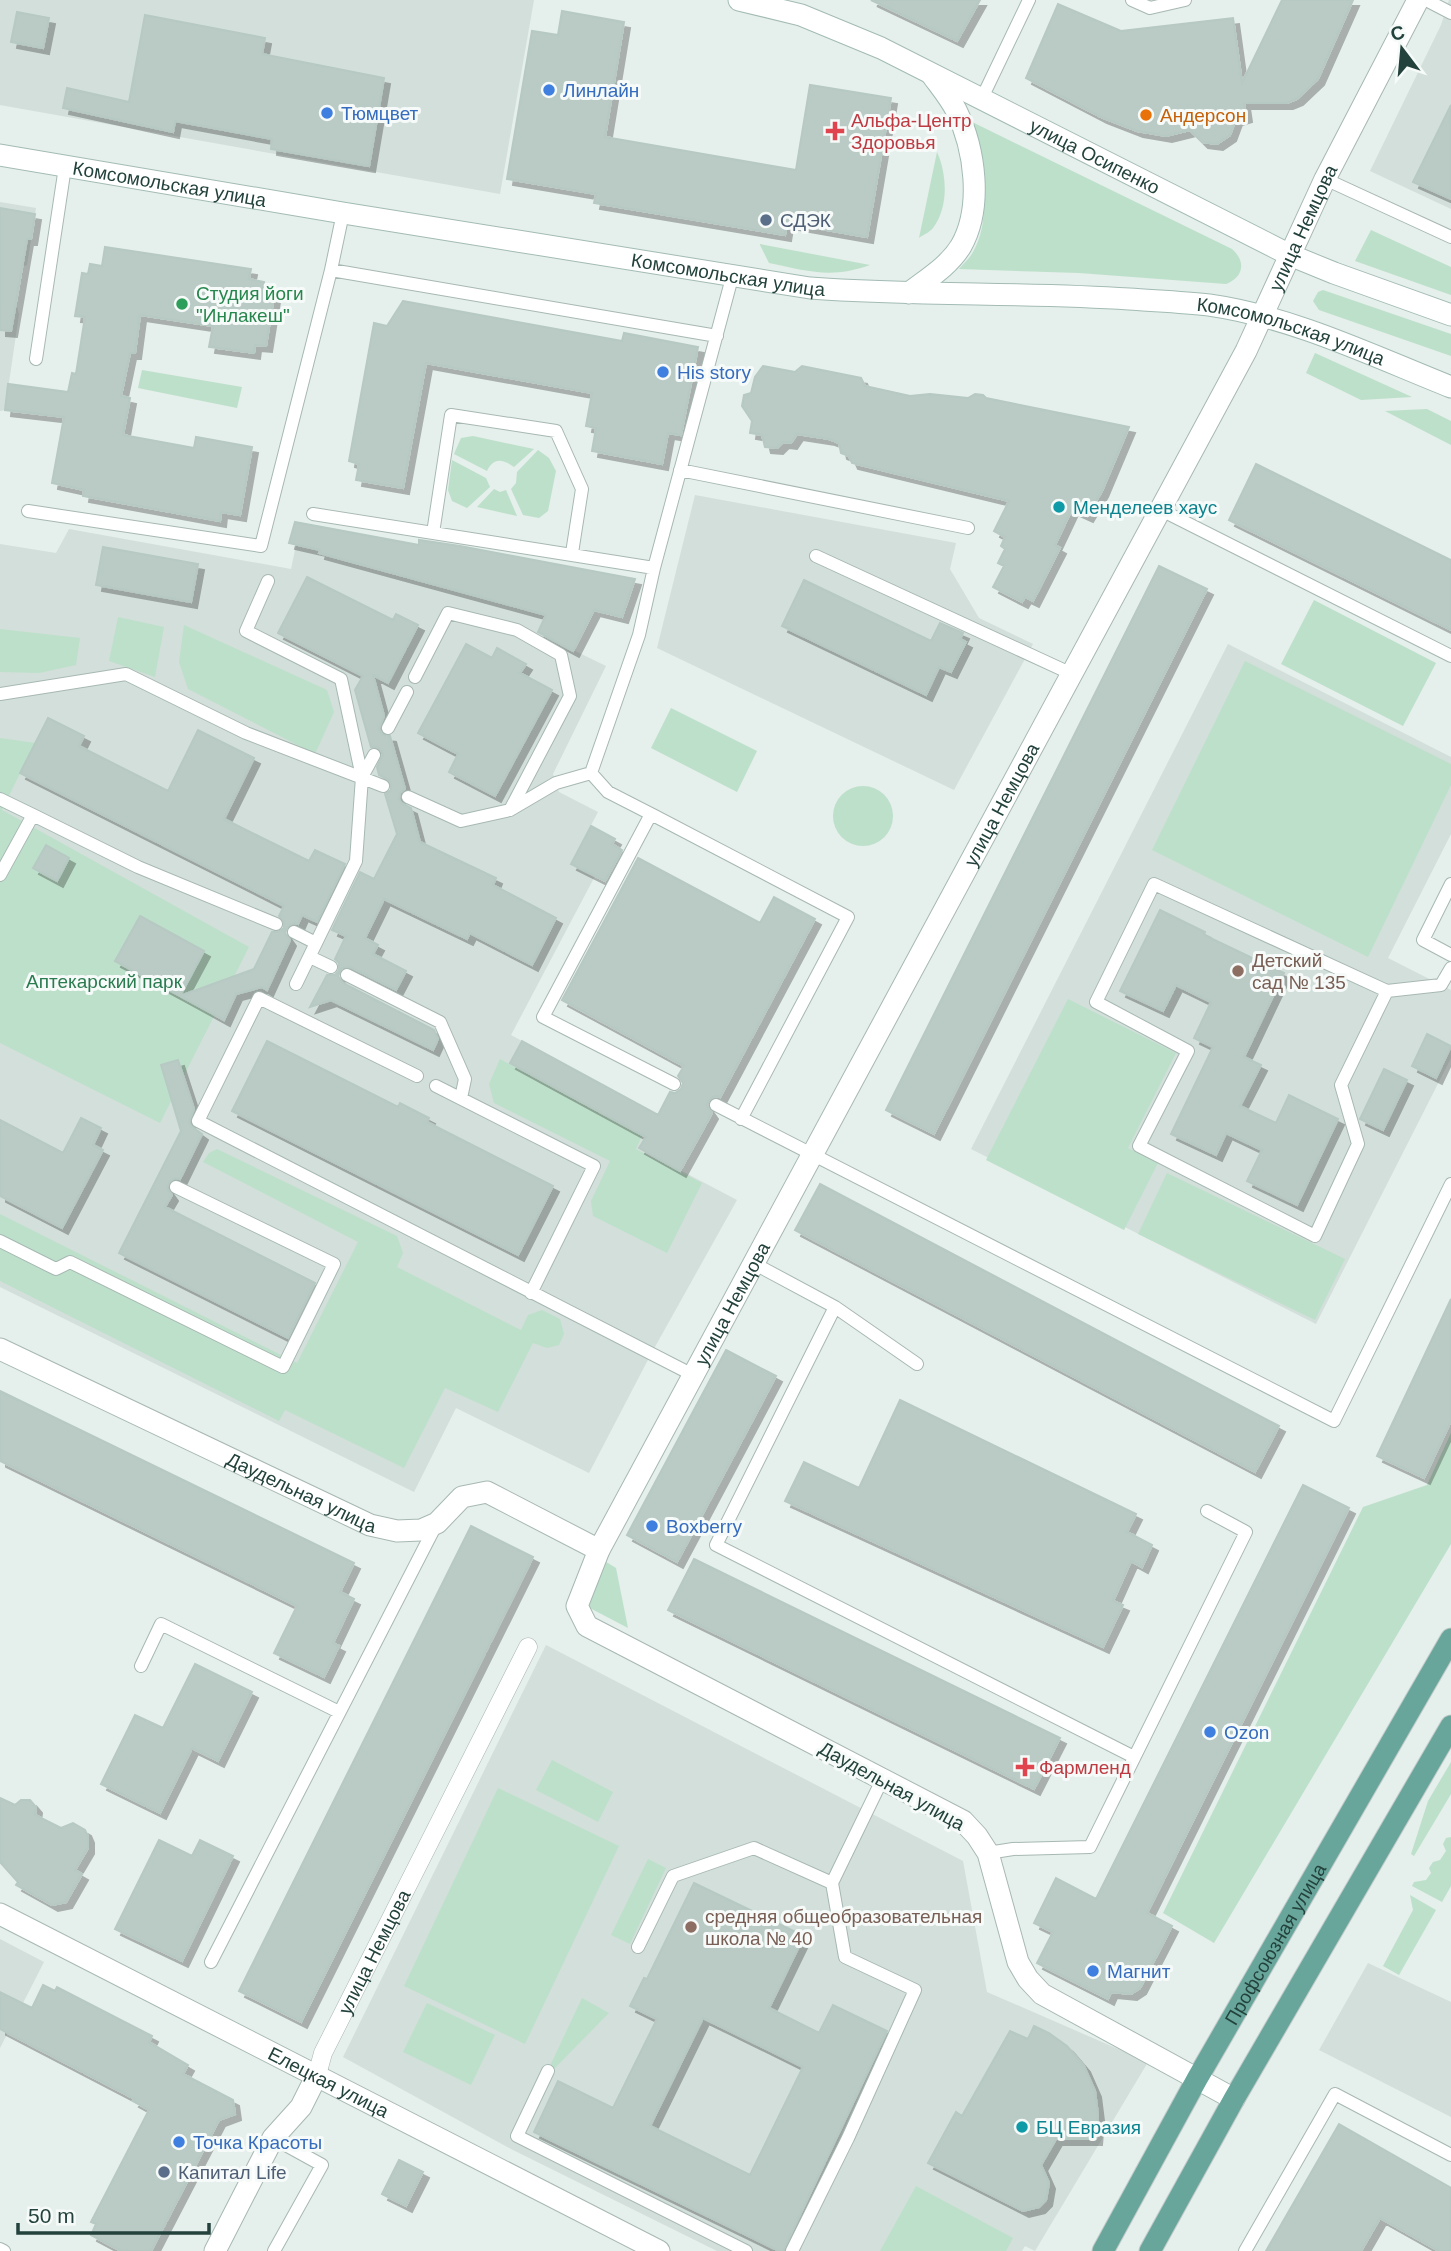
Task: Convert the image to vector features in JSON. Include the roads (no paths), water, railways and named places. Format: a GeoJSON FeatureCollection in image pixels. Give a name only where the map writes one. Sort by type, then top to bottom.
{"type":"FeatureCollection","features":[{"type":"Feature","properties":{"kind":"main road","name":"Профсоюзная улица"},"geometry":{"type":"LineString","coordinates":[[1103,2251],[1197,2079],[1451,1639]]}},
{"type":"Feature","properties":{"kind":"main road"},"geometry":{"type":"LineString","coordinates":[[1150,2251],[1234,2099],[1451,1726]]}},
{"type":"Feature","properties":{"kind":"street","name":"улица Осипенко"},"geometry":{"type":"LineString","coordinates":[[739,0],[805,8],[1290,255],[1451,315]]}},
{"type":"Feature","properties":{"kind":"street","name":"улица Немцова"},"geometry":{"type":"LineString","coordinates":[[577,1606],[599,1550],[1246,351],[1325,179],[1418,0]]}},
{"type":"Feature","properties":{"kind":"street"},"geometry":{"type":"LineString","coordinates":[[909,293],[943,268],[961,247],[971,220],[974,193],[971,159],[956,110],[931,74]]}},
{"type":"Feature","properties":{"kind":"street","name":"Комсомольская улица"},"geometry":{"type":"LineString","coordinates":[[0,155],[810,288],[1119,299],[1210,306],[1262,316],[1310,331],[1451,387]]}},
{"type":"Feature","properties":{"kind":"street","name":"Даудельная улица"},"geometry":{"type":"LineString","coordinates":[[0,1349],[370,1525],[397,1531],[421,1530],[437,1523]]}},
{"type":"Feature","properties":{"kind":"street"},"geometry":{"type":"LineString","coordinates":[[437,1523],[462,1497],[487,1492],[599,1550]]}},
{"type":"Feature","properties":{"kind":"street","name":"Даудельная улица"},"geometry":{"type":"LineString","coordinates":[[577,1606],[587,1626],[963,1821],[988,1853],[1018,1962],[1028,1979],[1042,1994],[1234,2099]]}},
{"type":"Feature","properties":{"kind":"street","name":"улица Немцова"},"geometry":{"type":"LineString","coordinates":[[215,2251],[273,2138],[301,2107],[317,2076],[323,2053],[528,1647]]}},
{"type":"Feature","properties":{"kind":"street","name":"Елецкая улица"},"geometry":{"type":"LineString","coordinates":[[0,1914],[659,2251]]}},
{"type":"Feature","properties":{"kind":"lane"},"geometry":{"type":"LineString","coordinates":[[982,98],[1029,0]]}},
{"type":"Feature","properties":{"kind":"lane"},"geometry":{"type":"LineString","coordinates":[[1132,0],[1150,8],[1185,0]]}},
{"type":"Feature","properties":{"kind":"lane"},"geometry":{"type":"LineString","coordinates":[[1426,0],[1451,13]]}},
{"type":"Feature","properties":{"kind":"lane"},"geometry":{"type":"LineString","coordinates":[[36,359],[65,167]]}},
{"type":"Feature","properties":{"kind":"lane"},"geometry":{"type":"LineString","coordinates":[[1325,179],[1451,237]]}},
{"type":"Feature","properties":{"kind":"lane"},"geometry":{"type":"LineString","coordinates":[[28,511],[261,546],[343,213]]}},
{"type":"Feature","properties":{"kind":"lane"},"geometry":{"type":"LineString","coordinates":[[331,270],[717,336]]}},
{"type":"Feature","properties":{"kind":"lane"},"geometry":{"type":"LineString","coordinates":[[591,772],[639,635],[654,568],[733,274]]}},
{"type":"Feature","properties":{"kind":"lane"},"geometry":{"type":"LineString","coordinates":[[433,533],[451,415],[556,431],[582,489],[572,553]]}},
{"type":"Feature","properties":{"kind":"lane"},"geometry":{"type":"LineString","coordinates":[[680,470],[968,528]]}},
{"type":"Feature","properties":{"kind":"lane"},"geometry":{"type":"LineString","coordinates":[[1161,509],[1451,656]]}},
{"type":"Feature","properties":{"kind":"lane"},"geometry":{"type":"LineString","coordinates":[[313,514],[654,568]]}},
{"type":"Feature","properties":{"kind":"lane"},"geometry":{"type":"LineString","coordinates":[[816,556],[1072,674]]}},
{"type":"Feature","properties":{"kind":"lane"},"geometry":{"type":"LineString","coordinates":[[268,581],[246,631],[341,679],[362,777],[356,861],[296,984]]}},
{"type":"Feature","properties":{"kind":"lane"},"geometry":{"type":"LineString","coordinates":[[415,677],[449,613],[517,630],[561,655],[570,696],[510,810]]}},
{"type":"Feature","properties":{"kind":"lane"},"geometry":{"type":"LineString","coordinates":[[0,694],[126,674],[246,733],[383,786]]}},
{"type":"Feature","properties":{"kind":"lane"},"geometry":{"type":"LineString","coordinates":[[388,728],[407,692]]}},
{"type":"Feature","properties":{"kind":"lane"},"geometry":{"type":"LineString","coordinates":[[362,777],[373,755]]}},
{"type":"Feature","properties":{"kind":"lane"},"geometry":{"type":"LineString","coordinates":[[408,797],[461,821],[510,810],[556,783],[591,772]]}},
{"type":"Feature","properties":{"kind":"lane"},"geometry":{"type":"LineString","coordinates":[[591,772],[608,792],[848,917],[741,1119]]}},
{"type":"Feature","properties":{"kind":"lane"},"geometry":{"type":"LineString","coordinates":[[0,799],[138,867],[276,924]]}},
{"type":"Feature","properties":{"kind":"lane"},"geometry":{"type":"LineString","coordinates":[[651,814],[543,1017],[674,1084]]}},
{"type":"Feature","properties":{"kind":"lane"},"geometry":{"type":"LineString","coordinates":[[0,875],[33,815]]}},
{"type":"Feature","properties":{"kind":"lane"},"geometry":{"type":"LineString","coordinates":[[1388,991],[1341,1085],[1358,1144],[1315,1236],[1139,1146],[1188,1051],[1096,1002],[1154,884],[1388,991],[1441,985],[1451,968]]}},
{"type":"Feature","properties":{"kind":"lane"},"geometry":{"type":"LineString","coordinates":[[1451,884],[1423,940],[1451,955]]}},
{"type":"Feature","properties":{"kind":"lane"},"geometry":{"type":"LineString","coordinates":[[294,932],[316,943]]}},
{"type":"Feature","properties":{"kind":"lane"},"geometry":{"type":"LineString","coordinates":[[310,957],[331,967]]}},
{"type":"Feature","properties":{"kind":"lane"},"geometry":{"type":"LineString","coordinates":[[347,975],[440,1022],[465,1079],[461,1098]]}},
{"type":"Feature","properties":{"kind":"lane"},"geometry":{"type":"LineString","coordinates":[[416,1076],[286,1005],[260,998],[198,1121],[693,1376]]}},
{"type":"Feature","properties":{"kind":"lane"},"geometry":{"type":"LineString","coordinates":[[436,1086],[594,1166],[531,1293]]}},
{"type":"Feature","properties":{"kind":"lane"},"geometry":{"type":"LineString","coordinates":[[716,1105],[1334,1421],[1451,1184]]}},
{"type":"Feature","properties":{"kind":"lane"},"geometry":{"type":"LineString","coordinates":[[0,1241],[57,1269],[70,1262],[283,1367],[334,1264],[176,1186]]}},
{"type":"Feature","properties":{"kind":"lane"},"geometry":{"type":"LineString","coordinates":[[753,1263],[835,1307],[917,1364]]}},
{"type":"Feature","properties":{"kind":"lane"},"geometry":{"type":"LineString","coordinates":[[835,1307],[716,1545],[1135,1757]]}},
{"type":"Feature","properties":{"kind":"lane"},"geometry":{"type":"LineString","coordinates":[[988,1853],[1013,1849],[1090,1847],[1246,1532],[1206,1511]]}},
{"type":"Feature","properties":{"kind":"lane"},"geometry":{"type":"LineString","coordinates":[[211,1962],[437,1523]]}},
{"type":"Feature","properties":{"kind":"lane"},"geometry":{"type":"LineString","coordinates":[[141,1666],[161,1623],[339,1712]]}},
{"type":"Feature","properties":{"kind":"lane"},"geometry":{"type":"LineString","coordinates":[[792,2251],[848,2138],[915,1990],[845,1957],[832,1884],[883,1779]]}},
{"type":"Feature","properties":{"kind":"lane"},"geometry":{"type":"LineString","coordinates":[[638,1947],[673,1876],[754,1848],[832,1884]]}},
{"type":"Feature","properties":{"kind":"lane"},"geometry":{"type":"LineString","coordinates":[[548,2071],[517,2136],[746,2251]]}},
{"type":"Feature","properties":{"kind":"lane"},"geometry":{"type":"LineString","coordinates":[[1245,2251],[1335,2094],[1451,2155]]}},
{"type":"Feature","properties":{"kind":"lane"},"geometry":{"type":"LineString","coordinates":[[273,2138],[322,2165],[274,2251]]}},
{"type":"Feature","properties":{"kind":"place","name":"Линлайн"},"geometry":{"type":"Point","coordinates":[549,90]}},
{"type":"Feature","properties":{"kind":"place","name":"Тюмцвет"},"geometry":{"type":"Point","coordinates":[327,113]}},
{"type":"Feature","properties":{"kind":"place","name":"Андерсон"},"geometry":{"type":"Point","coordinates":[1146,115]}},
{"type":"Feature","properties":{"kind":"place","name":"Альфа-Центр Здоровья"},"geometry":{"type":"Point","coordinates":[835,131]}},
{"type":"Feature","properties":{"kind":"place","name":"СДЭК"},"geometry":{"type":"Point","coordinates":[766,220]}},
{"type":"Feature","properties":{"kind":"place","name":"Студия йоги \"Инлакеш\""},"geometry":{"type":"Point","coordinates":[182,304]}},
{"type":"Feature","properties":{"kind":"place","name":"His story"},"geometry":{"type":"Point","coordinates":[663,372]}},
{"type":"Feature","properties":{"kind":"place","name":"Менделеев хаус"},"geometry":{"type":"Point","coordinates":[1059,507]}},
{"type":"Feature","properties":{"kind":"place","name":"Детский сад № 135"},"geometry":{"type":"Point","coordinates":[1238,971]}},
{"type":"Feature","properties":{"kind":"place","name":"Boxberry"},"geometry":{"type":"Point","coordinates":[652,1526]}},
{"type":"Feature","properties":{"kind":"place","name":"Ozon"},"geometry":{"type":"Point","coordinates":[1210,1732]}},
{"type":"Feature","properties":{"kind":"place","name":"Фармленд"},"geometry":{"type":"Point","coordinates":[1025,1767]}},
{"type":"Feature","properties":{"kind":"place","name":"средняя общеобразовательная школа № 40"},"geometry":{"type":"Point","coordinates":[691,1927]}},
{"type":"Feature","properties":{"kind":"place","name":"Магнит"},"geometry":{"type":"Point","coordinates":[1093,1971]}},
{"type":"Feature","properties":{"kind":"place","name":"БЦ Евразия"},"geometry":{"type":"Point","coordinates":[1022,2127]}},
{"type":"Feature","properties":{"kind":"place","name":"Точка Красоты"},"geometry":{"type":"Point","coordinates":[179,2142]}},
{"type":"Feature","properties":{"kind":"place","name":"Капитал Life"},"geometry":{"type":"Point","coordinates":[164,2172]}},
{"type":"Feature","properties":{"kind":"park label","name":"Аптекарский парк"},"geometry":{"type":"Point","coordinates":[104,981]}}]}
